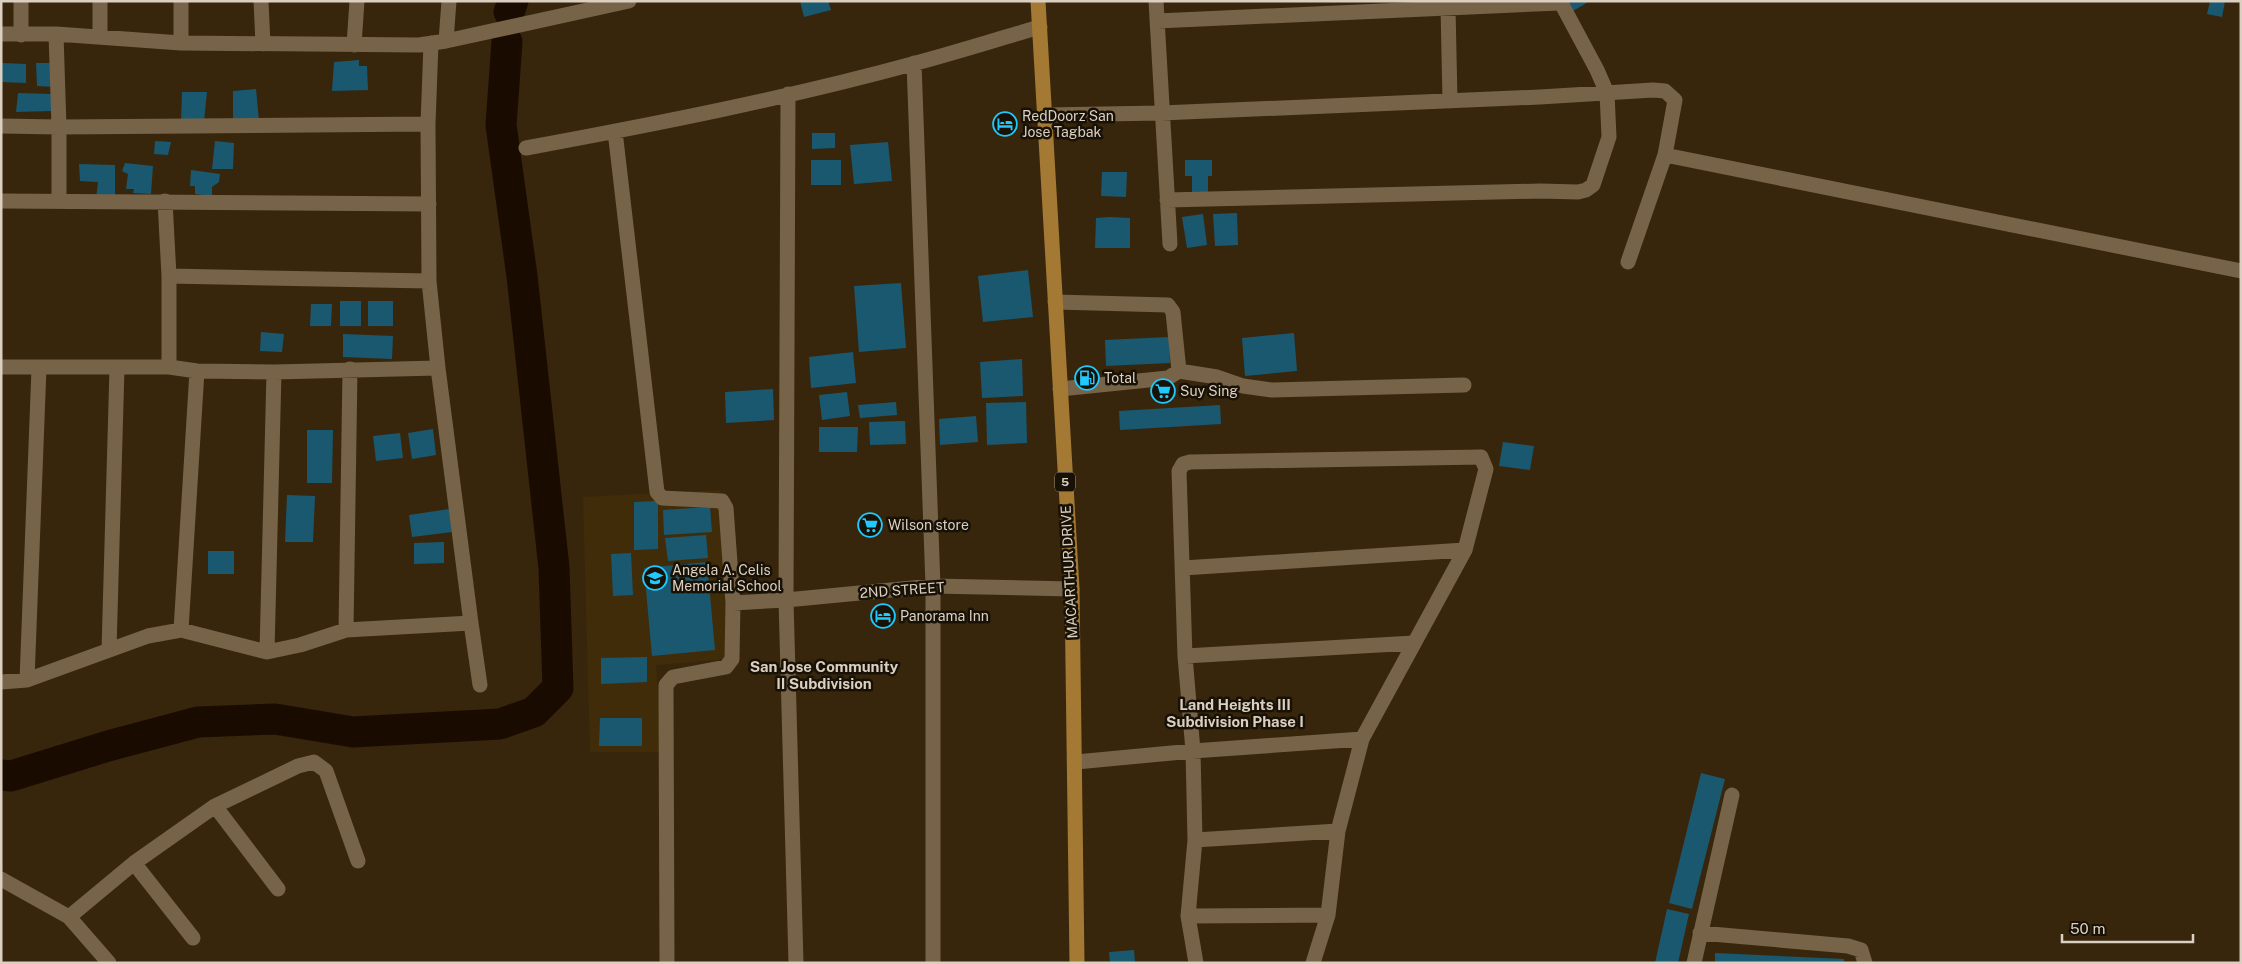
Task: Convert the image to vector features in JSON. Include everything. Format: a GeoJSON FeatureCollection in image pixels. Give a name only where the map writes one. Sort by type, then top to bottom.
{"type":"FeatureCollection","features":[{"type":"Feature","properties":{"kind":"main road","name":"MACARTHUR DRIVE"},"geometry":{"type":"LineString","coordinates":[[1038,1],[1072,589],[1076,762],[1077,963]]}},
{"type":"Feature","properties":{"kind":"street"},"geometry":{"type":"LineString","coordinates":[[21,1],[21,34]]}},
{"type":"Feature","properties":{"kind":"street"},"geometry":{"type":"LineString","coordinates":[[100,1],[100,36]]}},
{"type":"Feature","properties":{"kind":"street"},"geometry":{"type":"LineString","coordinates":[[181,1],[181,43]]}},
{"type":"Feature","properties":{"kind":"street"},"geometry":{"type":"LineString","coordinates":[[262,1],[263,44]]}},
{"type":"Feature","properties":{"kind":"street"},"geometry":{"type":"LineString","coordinates":[[354,45],[357,1]]}},
{"type":"Feature","properties":{"kind":"street"},"geometry":{"type":"LineString","coordinates":[[446,41],[449,1]]}},
{"type":"Feature","properties":{"kind":"street"},"geometry":{"type":"LineString","coordinates":[[1,34],[100,36],[181,43],[354,45],[431,43],[629,1]]}},
{"type":"Feature","properties":{"kind":"street"},"geometry":{"type":"LineString","coordinates":[[1156,1],[1170,244]]}},
{"type":"Feature","properties":{"kind":"street"},"geometry":{"type":"LineString","coordinates":[[1157,21],[1560,2],[1597,70],[1607,93],[1609,137],[1593,185],[1586,190],[1578,192],[1540,191],[1167,200]]}},
{"type":"Feature","properties":{"kind":"street"},"geometry":{"type":"LineString","coordinates":[[1448,8],[1450,101]]}},
{"type":"Feature","properties":{"kind":"street"},"geometry":{"type":"LineString","coordinates":[[526,148],[788,94],[914,63],[1040,27]]}},
{"type":"Feature","properties":{"kind":"street"},"geometry":{"type":"LineString","coordinates":[[56,34],[59,201]]}},
{"type":"Feature","properties":{"kind":"street"},"geometry":{"type":"LineString","coordinates":[[431,43],[428,124],[429,281],[470,623],[480,685]]}},
{"type":"Feature","properties":{"kind":"street"},"geometry":{"type":"LineString","coordinates":[[914,63],[933,586],[933,963]]}},
{"type":"Feature","properties":{"kind":"street"},"geometry":{"type":"LineString","coordinates":[[1046,115],[1162,113],[1653,90],[1670,94],[1675,100],[1665,155],[1628,262]]}},
{"type":"Feature","properties":{"kind":"street"},"geometry":{"type":"LineString","coordinates":[[788,94],[786,600],[796,963]]}},
{"type":"Feature","properties":{"kind":"street"},"geometry":{"type":"LineString","coordinates":[[1,126],[59,128],[428,124]]}},
{"type":"Feature","properties":{"kind":"street"},"geometry":{"type":"LineString","coordinates":[[615,131],[657,492],[662,498],[722,501],[724,503],[726,508],[733,603],[732,659],[730,664],[726,667],[673,677],[666,685],[666,963]]}},
{"type":"Feature","properties":{"kind":"street"},"geometry":{"type":"LineString","coordinates":[[1665,155],[2241,271]]}},
{"type":"Feature","properties":{"kind":"street"},"geometry":{"type":"LineString","coordinates":[[1,201],[429,204]]}},
{"type":"Feature","properties":{"kind":"street"},"geometry":{"type":"LineString","coordinates":[[165,201],[169,276],[169,367]]}},
{"type":"Feature","properties":{"kind":"street"},"geometry":{"type":"LineString","coordinates":[[169,276],[429,281]]}},
{"type":"Feature","properties":{"kind":"street"},"geometry":{"type":"LineString","coordinates":[[1055,302],[1168,305],[1173,312],[1180,371]]}},
{"type":"Feature","properties":{"kind":"street"},"geometry":{"type":"LineString","coordinates":[[1,367],[169,367],[197,371],[274,372],[438,368]]}},
{"type":"Feature","properties":{"kind":"street"},"geometry":{"type":"LineString","coordinates":[[27,680],[39,368]]}},
{"type":"Feature","properties":{"kind":"street"},"geometry":{"type":"LineString","coordinates":[[109,650],[116,368]]}},
{"type":"Feature","properties":{"kind":"street"},"geometry":{"type":"LineString","coordinates":[[346,630],[350,369]]}},
{"type":"Feature","properties":{"kind":"street"},"geometry":{"type":"LineString","coordinates":[[181,630],[197,371]]}},
{"type":"Feature","properties":{"kind":"street"},"geometry":{"type":"LineString","coordinates":[[1060,388],[1168,378],[1180,371],[1217,377],[1243,386],[1272,390],[1464,385]]}},
{"type":"Feature","properties":{"kind":"street"},"geometry":{"type":"LineString","coordinates":[[267,652],[274,372]]}},
{"type":"Feature","properties":{"kind":"street"},"geometry":{"type":"LineString","coordinates":[[1196,963],[1188,916],[1195,840],[1193,750],[1185,656],[1179,470],[1183,464],[1190,462],[1481,457],[1486,469],[1465,550],[1362,739],[1338,831],[1328,915],[1313,963]]}},
{"type":"Feature","properties":{"kind":"street"},"geometry":{"type":"LineString","coordinates":[[1183,568],[1465,550]]}},
{"type":"Feature","properties":{"kind":"street","name":"2ND STREET"},"geometry":{"type":"LineString","coordinates":[[733,603],[933,586],[1072,589]]}},
{"type":"Feature","properties":{"kind":"street"},"geometry":{"type":"LineString","coordinates":[[1,682],[27,680],[148,636],[181,630],[267,652],[300,645],[346,630],[470,623]]}},
{"type":"Feature","properties":{"kind":"street"},"geometry":{"type":"LineString","coordinates":[[1185,656],[1414,643]]}},
{"type":"Feature","properties":{"kind":"street"},"geometry":{"type":"LineString","coordinates":[[1076,762],[1193,750],[1362,739]]}},
{"type":"Feature","properties":{"kind":"street"},"geometry":{"type":"LineString","coordinates":[[69,916],[134,863],[215,806],[298,766],[314,762],[326,771],[358,861]]}},
{"type":"Feature","properties":{"kind":"street"},"geometry":{"type":"LineString","coordinates":[[1694,963],[1732,795]]}},
{"type":"Feature","properties":{"kind":"street"},"geometry":{"type":"LineString","coordinates":[[215,806],[278,889]]}},
{"type":"Feature","properties":{"kind":"street"},"geometry":{"type":"LineString","coordinates":[[1195,840],[1338,831]]}},
{"type":"Feature","properties":{"kind":"street"},"geometry":{"type":"LineString","coordinates":[[134,863],[192,938]]}},
{"type":"Feature","properties":{"kind":"street"},"geometry":{"type":"LineString","coordinates":[[1,879],[69,916],[109,963]]}},
{"type":"Feature","properties":{"kind":"street"},"geometry":{"type":"LineString","coordinates":[[1188,916],[1328,915]]}},
{"type":"Feature","properties":{"kind":"street"},"geometry":{"type":"LineString","coordinates":[[1700,933],[1848,946],[1861,950],[1865,963]]}},
{"type":"Feature","properties":{"kind":"shaded area","name":"Angela A. Celis Memorial School"},"geometry":{"type":"Polygon","coordinates":[[[720,490],[730,659],[656,665],[663,752],[590,752],[583,497],[720,490]]]}},
{"type":"Feature","properties":{"kind":"building"},"geometry":{"type":"Polygon","coordinates":[[[800,1],[828,1],[831,10],[804,17],[800,1]]]}},
{"type":"Feature","properties":{"kind":"building"},"geometry":{"type":"Polygon","coordinates":[[[1567,1],[1590,1],[1573,11],[1567,1]]]}},
{"type":"Feature","properties":{"kind":"building"},"geometry":{"type":"Polygon","coordinates":[[[2210,1],[2225,1],[2222,17],[2207,14],[2210,1]]]}},
{"type":"Feature","properties":{"kind":"building"},"geometry":{"type":"Polygon","coordinates":[[[359,60],[359,66],[367,66],[368,90],[332,91],[334,62],[359,60]]]}},
{"type":"Feature","properties":{"kind":"building"},"geometry":{"type":"Polygon","coordinates":[[[1,63],[26,64],[26,83],[1,82],[1,63]]]}},
{"type":"Feature","properties":{"kind":"building"},"geometry":{"type":"Polygon","coordinates":[[[36,63],[56,63],[56,87],[37,86],[36,63]]]}},
{"type":"Feature","properties":{"kind":"building"},"geometry":{"type":"Polygon","coordinates":[[[256,89],[259,121],[233,120],[233,91],[256,89]]]}},
{"type":"Feature","properties":{"kind":"building"},"geometry":{"type":"Polygon","coordinates":[[[182,92],[207,92],[204,121],[181,120],[182,92]]]}},
{"type":"Feature","properties":{"kind":"building"},"geometry":{"type":"Polygon","coordinates":[[[18,93],[52,94],[53,111],[16,112],[18,93]]]}},
{"type":"Feature","properties":{"kind":"building"},"geometry":{"type":"Polygon","coordinates":[[[812,133],[835,133],[835,148],[812,149],[812,133]]]}},
{"type":"Feature","properties":{"kind":"building"},"geometry":{"type":"Polygon","coordinates":[[[155,141],[171,142],[168,155],[154,154],[155,141]]]}},
{"type":"Feature","properties":{"kind":"building"},"geometry":{"type":"Polygon","coordinates":[[[215,141],[234,143],[233,169],[212,169],[215,141]]]}},
{"type":"Feature","properties":{"kind":"building"},"geometry":{"type":"Polygon","coordinates":[[[888,142],[892,181],[854,184],[850,145],[888,142]]]}},
{"type":"Feature","properties":{"kind":"building"},"geometry":{"type":"Polygon","coordinates":[[[811,160],[841,160],[841,185],[811,185],[811,160]]]}},
{"type":"Feature","properties":{"kind":"building"},"geometry":{"type":"Polygon","coordinates":[[[1185,160],[1212,160],[1212,176],[1208,176],[1208,195],[1192,194],[1192,176],[1185,176],[1185,160]]]}},
{"type":"Feature","properties":{"kind":"building"},"geometry":{"type":"Polygon","coordinates":[[[125,163],[153,166],[151,194],[133,193],[134,189],[126,189],[128,174],[122,171],[125,163]]]}},
{"type":"Feature","properties":{"kind":"building"},"geometry":{"type":"Polygon","coordinates":[[[79,164],[115,165],[115,197],[96,198],[98,182],[80,181],[79,164]]]}},
{"type":"Feature","properties":{"kind":"building"},"geometry":{"type":"Polygon","coordinates":[[[191,170],[220,174],[219,182],[212,187],[212,196],[195,194],[195,186],[190,186],[191,170]]]}},
{"type":"Feature","properties":{"kind":"building"},"geometry":{"type":"Polygon","coordinates":[[[1102,172],[1127,172],[1126,197],[1101,196],[1102,172]]]}},
{"type":"Feature","properties":{"kind":"building"},"geometry":{"type":"Polygon","coordinates":[[[1237,213],[1238,245],[1215,246],[1213,214],[1237,213]]]}},
{"type":"Feature","properties":{"kind":"building"},"geometry":{"type":"Polygon","coordinates":[[[1203,214],[1207,245],[1187,248],[1182,217],[1203,214]]]}},
{"type":"Feature","properties":{"kind":"building"},"geometry":{"type":"Polygon","coordinates":[[[1096,218],[1130,218],[1130,248],[1095,248],[1096,218]]]}},
{"type":"Feature","properties":{"kind":"building"},"geometry":{"type":"Polygon","coordinates":[[[1028,270],[1033,317],[983,322],[978,276],[1028,270]]]}},
{"type":"Feature","properties":{"kind":"building"},"geometry":{"type":"Polygon","coordinates":[[[901,283],[906,348],[859,352],[854,286],[901,283]]]}},
{"type":"Feature","properties":{"kind":"building"},"geometry":{"type":"Polygon","coordinates":[[[340,301],[361,301],[361,326],[340,326],[340,301]]]}},
{"type":"Feature","properties":{"kind":"building"},"geometry":{"type":"Polygon","coordinates":[[[368,301],[393,301],[393,326],[368,326],[368,301]]]}},
{"type":"Feature","properties":{"kind":"building"},"geometry":{"type":"Polygon","coordinates":[[[311,304],[332,304],[331,326],[310,326],[311,304]]]}},
{"type":"Feature","properties":{"kind":"building"},"geometry":{"type":"Polygon","coordinates":[[[261,332],[284,334],[282,352],[260,351],[261,332]]]}},
{"type":"Feature","properties":{"kind":"building"},"geometry":{"type":"Polygon","coordinates":[[[1294,333],[1297,371],[1245,376],[1242,338],[1294,333]]]}},
{"type":"Feature","properties":{"kind":"building"},"geometry":{"type":"Polygon","coordinates":[[[343,334],[393,336],[392,359],[343,357],[343,334]]]}},
{"type":"Feature","properties":{"kind":"building"},"geometry":{"type":"Polygon","coordinates":[[[1169,337],[1170,363],[1106,366],[1105,340],[1169,337]]]}},
{"type":"Feature","properties":{"kind":"building"},"geometry":{"type":"Polygon","coordinates":[[[853,352],[856,383],[811,388],[809,357],[853,352]]]}},
{"type":"Feature","properties":{"kind":"building"},"geometry":{"type":"Polygon","coordinates":[[[1022,359],[1023,396],[982,398],[980,362],[1022,359]]]}},
{"type":"Feature","properties":{"kind":"building"},"geometry":{"type":"Polygon","coordinates":[[[773,389],[774,420],[726,423],[725,392],[773,389]]]}},
{"type":"Feature","properties":{"kind":"building"},"geometry":{"type":"Polygon","coordinates":[[[847,392],[850,416],[822,420],[819,395],[847,392]]]}},
{"type":"Feature","properties":{"kind":"building"},"geometry":{"type":"Polygon","coordinates":[[[896,402],[897,415],[860,418],[858,405],[896,402]]]}},
{"type":"Feature","properties":{"kind":"building"},"geometry":{"type":"Polygon","coordinates":[[[1026,402],[1027,443],[987,445],[986,403],[1026,402]]]}},
{"type":"Feature","properties":{"kind":"building"},"geometry":{"type":"Polygon","coordinates":[[[1220,405],[1221,424],[1120,430],[1119,411],[1220,405]]]}},
{"type":"Feature","properties":{"kind":"building"},"geometry":{"type":"Polygon","coordinates":[[[976,416],[978,442],[940,445],[939,419],[976,416]]]}},
{"type":"Feature","properties":{"kind":"building"},"geometry":{"type":"Polygon","coordinates":[[[905,421],[906,444],[870,445],[869,422],[905,421]]]}},
{"type":"Feature","properties":{"kind":"building"},"geometry":{"type":"Polygon","coordinates":[[[819,427],[858,427],[857,452],[819,452],[819,427]]]}},
{"type":"Feature","properties":{"kind":"building"},"geometry":{"type":"Polygon","coordinates":[[[433,429],[436,455],[412,459],[408,433],[433,429]]]}},
{"type":"Feature","properties":{"kind":"building"},"geometry":{"type":"Polygon","coordinates":[[[307,430],[333,430],[332,483],[307,483],[307,430]]]}},
{"type":"Feature","properties":{"kind":"building"},"geometry":{"type":"Polygon","coordinates":[[[400,433],[403,458],[376,461],[373,436],[400,433]]]}},
{"type":"Feature","properties":{"kind":"building"},"geometry":{"type":"Polygon","coordinates":[[[1503,442],[1534,446],[1530,470],[1499,466],[1503,442]]]}},
{"type":"Feature","properties":{"kind":"building"},"geometry":{"type":"Polygon","coordinates":[[[287,495],[315,496],[313,542],[285,542],[287,495]]]}},
{"type":"Feature","properties":{"kind":"building"},"geometry":{"type":"Polygon","coordinates":[[[658,501],[658,549],[634,550],[634,502],[658,501]]]}},
{"type":"Feature","properties":{"kind":"building"},"geometry":{"type":"Polygon","coordinates":[[[710,507],[712,532],[664,535],[663,510],[710,507]]]}},
{"type":"Feature","properties":{"kind":"building"},"geometry":{"type":"Polygon","coordinates":[[[449,509],[452,532],[412,537],[409,515],[449,509]]]}},
{"type":"Feature","properties":{"kind":"building"},"geometry":{"type":"Polygon","coordinates":[[[706,535],[708,558],[668,561],[665,538],[706,535]]]}},
{"type":"Feature","properties":{"kind":"building"},"geometry":{"type":"Polygon","coordinates":[[[444,542],[444,563],[414,564],[414,543],[444,542]]]}},
{"type":"Feature","properties":{"kind":"building"},"geometry":{"type":"Polygon","coordinates":[[[208,551],[234,551],[234,574],[208,574],[208,551]]]}},
{"type":"Feature","properties":{"kind":"building"},"geometry":{"type":"Polygon","coordinates":[[[631,553],[633,595],[613,596],[611,554],[631,553]]]}},
{"type":"Feature","properties":{"kind":"building"},"geometry":{"type":"Polygon","coordinates":[[[707,562],[715,650],[652,656],[644,568],[707,562]]]}},
{"type":"Feature","properties":{"kind":"building"},"geometry":{"type":"Polygon","coordinates":[[[647,657],[647,682],[601,684],[601,658],[647,657]]]}},
{"type":"Feature","properties":{"kind":"building"},"geometry":{"type":"Polygon","coordinates":[[[600,718],[642,718],[642,746],[599,746],[600,718]]]}},
{"type":"Feature","properties":{"kind":"building"},"geometry":{"type":"Polygon","coordinates":[[[1701,773],[1725,779],[1692,909],[1669,903],[1701,773]]]}},
{"type":"Feature","properties":{"kind":"building"},"geometry":{"type":"Polygon","coordinates":[[[1667,909],[1689,914],[1678,963],[1655,963],[1667,909]]]}},
{"type":"Feature","properties":{"kind":"building"},"geometry":{"type":"Polygon","coordinates":[[[1134,950],[1135,963],[1110,963],[1109,952],[1134,950]]]}},
{"type":"Feature","properties":{"kind":"building"},"geometry":{"type":"Polygon","coordinates":[[[1715,953],[1844,959],[1844,963],[1715,963],[1715,953]]]}},
{"type":"Feature","properties":{"kind":"waterway"},"geometry":{"type":"LineString","coordinates":[[509,12],[513,1]]}},
{"type":"Feature","properties":{"kind":"waterway"},"geometry":{"type":"LineString","coordinates":[[1,775],[11,776],[108,746],[198,722],[275,719],[353,732],[500,724],[534,712],[558,688],[554,568],[522,276],[501,125],[507,42]]}},
{"type":"Feature","properties":{"kind":"place","name":"RedDoorz San Jose Tagbak"},"geometry":{"type":"Point","coordinates":[1005,124]}},
{"type":"Feature","properties":{"kind":"place","name":"Total"},"geometry":{"type":"Point","coordinates":[1087,378]}},
{"type":"Feature","properties":{"kind":"place","name":"Suy Sing"},"geometry":{"type":"Point","coordinates":[1163,391]}},
{"type":"Feature","properties":{"kind":"place","name":"Wilson store"},"geometry":{"type":"Point","coordinates":[870,525]}},
{"type":"Feature","properties":{"kind":"place","name":"Angela A. Celis Memorial School"},"geometry":{"type":"Point","coordinates":[655,578]}},
{"type":"Feature","properties":{"kind":"place","name":"Panorama Inn"},"geometry":{"type":"Point","coordinates":[883,616]}},
{"type":"Feature","properties":{"kind":"district","name":"San Jose Community II Subdivision"},"geometry":{"type":"Point","coordinates":[824,674]}},
{"type":"Feature","properties":{"kind":"district","name":"Land Heights III Subdivision Phase I"},"geometry":{"type":"Point","coordinates":[1235,712]}}]}
